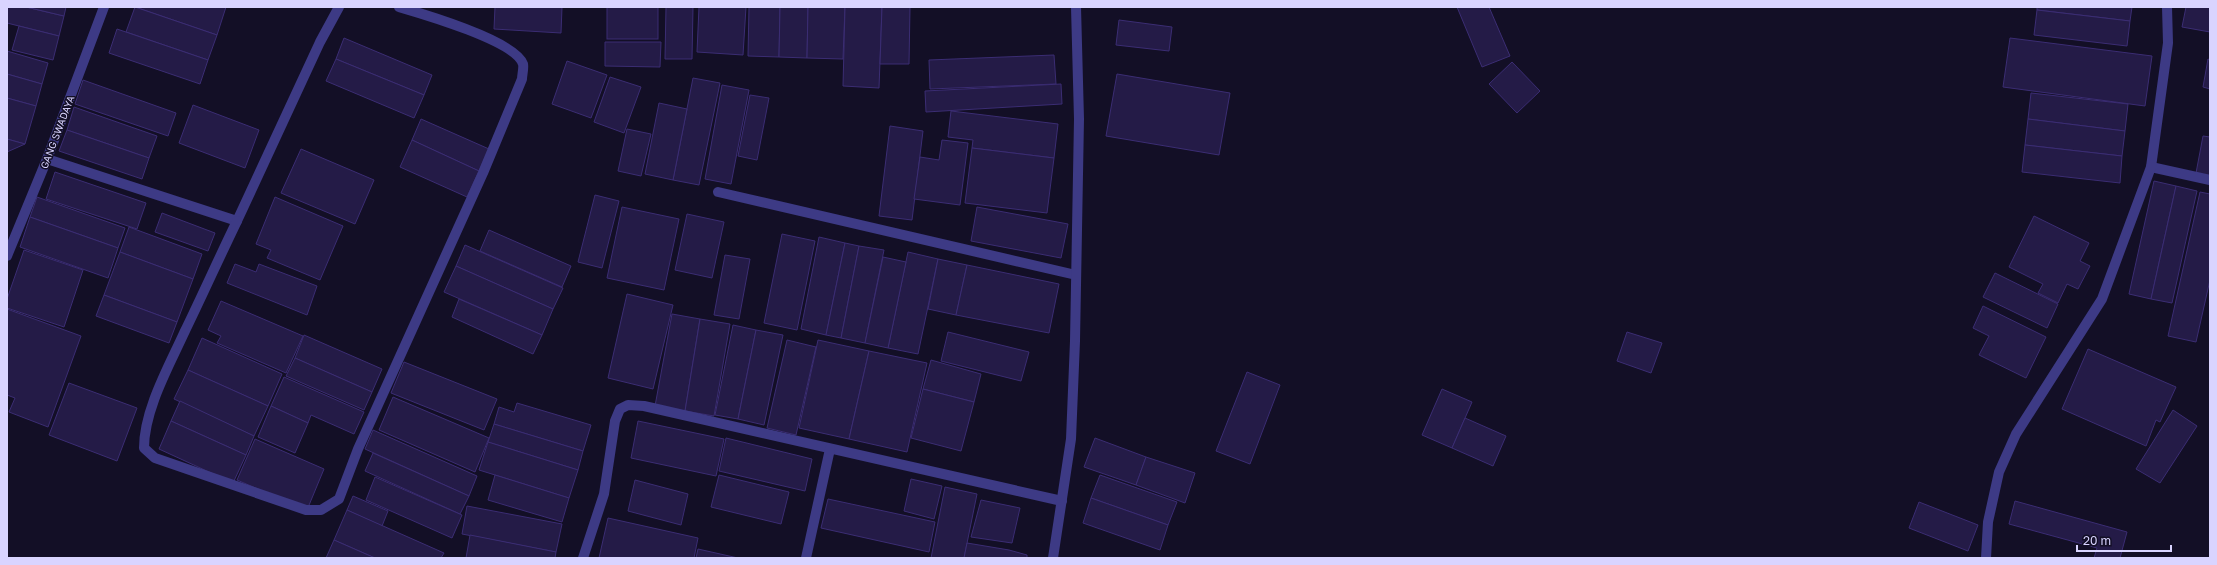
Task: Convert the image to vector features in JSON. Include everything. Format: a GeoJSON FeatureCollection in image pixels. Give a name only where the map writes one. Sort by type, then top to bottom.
{"type":"FeatureCollection","features":[{"type":"Feature","properties":{"kind":"street","name":"GANG SWADAYA"},"geometry":{"type":"LineString","coordinates":[[7,256],[47,159],[104,7]]}},
{"type":"Feature","properties":{"kind":"street"},"geometry":{"type":"LineString","coordinates":[[339,7],[324,35],[163,378],[144,436],[144,448],[155,458],[306,510],[321,510],[339,498],[358,449],[482,173],[522,79],[523,64],[516,54],[485,37],[434,17],[399,7]]}},
{"type":"Feature","properties":{"kind":"street"},"geometry":{"type":"LineString","coordinates":[[1053,558],[1071,439],[1079,119],[1076,7]]}},
{"type":"Feature","properties":{"kind":"street"},"geometry":{"type":"LineString","coordinates":[[1986,558],[1988,522],[1999,472],[2016,434],[2102,299],[2151,167],[2168,43],[2167,7]]}},
{"type":"Feature","properties":{"kind":"street"},"geometry":{"type":"LineString","coordinates":[[47,159],[237,221]]}},
{"type":"Feature","properties":{"kind":"street"},"geometry":{"type":"LineString","coordinates":[[2151,167],[2210,180]]}},
{"type":"Feature","properties":{"kind":"street"},"geometry":{"type":"LineString","coordinates":[[718,192],[1076,275]]}},
{"type":"Feature","properties":{"kind":"street"},"geometry":{"type":"LineString","coordinates":[[583,558],[604,494],[615,420],[620,409],[628,405],[644,406],[1062,501]]}},
{"type":"Feature","properties":{"kind":"street"},"geometry":{"type":"LineString","coordinates":[[806,558],[830,449]]}},
{"type":"Feature","properties":{"kind":"building"},"geometry":{"type":"Polygon","coordinates":[[[7,7],[26,7],[64,16],[59,36],[7,23],[7,7]]]}},
{"type":"Feature","properties":{"kind":"building"},"geometry":{"type":"Polygon","coordinates":[[[26,7],[66,7],[64,16],[26,7]]]}},
{"type":"Feature","properties":{"kind":"building"},"geometry":{"type":"Polygon","coordinates":[[[135,7],[226,7],[217,35],[135,7]]]}},
{"type":"Feature","properties":{"kind":"building"},"geometry":{"type":"Polygon","coordinates":[[[135,7],[217,35],[208,60],[126,32],[135,7]]]}},
{"type":"Feature","properties":{"kind":"building"},"geometry":{"type":"Polygon","coordinates":[[[495,7],[562,7],[561,33],[494,29],[495,7]]]}},
{"type":"Feature","properties":{"kind":"building"},"geometry":{"type":"Polygon","coordinates":[[[607,7],[658,7],[658,39],[607,39],[607,7]]]}},
{"type":"Feature","properties":{"kind":"building"},"geometry":{"type":"Polygon","coordinates":[[[666,7],[693,7],[692,59],[665,59],[666,7]]]}},
{"type":"Feature","properties":{"kind":"building"},"geometry":{"type":"Polygon","coordinates":[[[699,7],[746,7],[743,55],[697,52],[699,7]]]}},
{"type":"Feature","properties":{"kind":"building"},"geometry":{"type":"Polygon","coordinates":[[[749,7],[780,7],[779,57],[748,56],[749,7]]]}},
{"type":"Feature","properties":{"kind":"building"},"geometry":{"type":"Polygon","coordinates":[[[780,7],[808,7],[807,58],[779,57],[780,7]]]}},
{"type":"Feature","properties":{"kind":"building"},"geometry":{"type":"Polygon","coordinates":[[[808,7],[845,7],[843,59],[807,58],[808,7]]]}},
{"type":"Feature","properties":{"kind":"building"},"geometry":{"type":"Polygon","coordinates":[[[845,7],[882,7],[879,88],[843,86],[845,7]]]}},
{"type":"Feature","properties":{"kind":"building"},"geometry":{"type":"Polygon","coordinates":[[[882,7],[910,7],[909,64],[880,64],[882,7]]]}},
{"type":"Feature","properties":{"kind":"building"},"geometry":{"type":"Polygon","coordinates":[[[1457,7],[1489,7],[1510,56],[1482,67],[1457,7]]]}},
{"type":"Feature","properties":{"kind":"building"},"geometry":{"type":"Polygon","coordinates":[[[2037,7],[2132,7],[2130,21],[2037,10],[2037,7]]]}},
{"type":"Feature","properties":{"kind":"building"},"geometry":{"type":"Polygon","coordinates":[[[2186,7],[2210,7],[2210,32],[2182,27],[2186,7]]]}},
{"type":"Feature","properties":{"kind":"building"},"geometry":{"type":"Polygon","coordinates":[[[2037,10],[2130,21],[2127,46],[2034,35],[2037,10]]]}},
{"type":"Feature","properties":{"kind":"building"},"geometry":{"type":"Polygon","coordinates":[[[1119,20],[1172,27],[1169,51],[1116,45],[1119,20]]]}},
{"type":"Feature","properties":{"kind":"building"},"geometry":{"type":"Polygon","coordinates":[[[19,26],[59,36],[53,60],[12,50],[19,26]]]}},
{"type":"Feature","properties":{"kind":"building"},"geometry":{"type":"Polygon","coordinates":[[[117,29],[208,60],[200,84],[109,53],[117,29]]]}},
{"type":"Feature","properties":{"kind":"building"},"geometry":{"type":"Polygon","coordinates":[[[344,38],[432,75],[424,95],[336,59],[344,38]]]}},
{"type":"Feature","properties":{"kind":"building"},"geometry":{"type":"Polygon","coordinates":[[[2010,38],[2152,56],[2145,106],[2003,87],[2010,38]]]}},
{"type":"Feature","properties":{"kind":"building"},"geometry":{"type":"Polygon","coordinates":[[[605,42],[661,42],[660,67],[605,66],[605,42]]]}},
{"type":"Feature","properties":{"kind":"building"},"geometry":{"type":"Polygon","coordinates":[[[7,51],[48,63],[42,84],[7,74],[7,51]]]}},
{"type":"Feature","properties":{"kind":"building"},"geometry":{"type":"Polygon","coordinates":[[[1054,55],[1056,84],[930,89],[929,60],[1054,55]]]}},
{"type":"Feature","properties":{"kind":"building"},"geometry":{"type":"Polygon","coordinates":[[[336,59],[424,95],[414,118],[326,81],[336,59]]]}},
{"type":"Feature","properties":{"kind":"building"},"geometry":{"type":"Polygon","coordinates":[[[2208,59],[2210,60],[2210,89],[2203,87],[2208,59]]]}},
{"type":"Feature","properties":{"kind":"building"},"geometry":{"type":"Polygon","coordinates":[[[567,61],[607,75],[591,118],[552,104],[567,61]]]}},
{"type":"Feature","properties":{"kind":"building"},"geometry":{"type":"Polygon","coordinates":[[[1512,62],[1540,91],[1517,113],[1489,84],[1512,62]]]}},
{"type":"Feature","properties":{"kind":"building"},"geometry":{"type":"Polygon","coordinates":[[[7,74],[42,84],[36,106],[7,98],[7,74]]]}},
{"type":"Feature","properties":{"kind":"building"},"geometry":{"type":"Polygon","coordinates":[[[1117,74],[1230,93],[1219,155],[1106,136],[1117,74]]]}},
{"type":"Feature","properties":{"kind":"building"},"geometry":{"type":"Polygon","coordinates":[[[610,77],[641,87],[624,133],[594,122],[610,77]]]}},
{"type":"Feature","properties":{"kind":"building"},"geometry":{"type":"Polygon","coordinates":[[[693,78],[720,83],[699,185],[673,180],[693,78]]]}},
{"type":"Feature","properties":{"kind":"building"},"geometry":{"type":"Polygon","coordinates":[[[83,80],[176,113],[168,136],[75,104],[83,80]]]}},
{"type":"Feature","properties":{"kind":"building"},"geometry":{"type":"Polygon","coordinates":[[[1061,84],[1062,104],[926,112],[925,91],[1061,84]]]}},
{"type":"Feature","properties":{"kind":"building"},"geometry":{"type":"Polygon","coordinates":[[[722,85],[749,90],[731,184],[705,179],[722,85]]]}},
{"type":"Feature","properties":{"kind":"building"},"geometry":{"type":"Polygon","coordinates":[[[2031,93],[2128,104],[2125,131],[2028,119],[2031,93]]]}},
{"type":"Feature","properties":{"kind":"building"},"geometry":{"type":"Polygon","coordinates":[[[750,95],[769,98],[757,160],[738,156],[750,95]]]}},
{"type":"Feature","properties":{"kind":"building"},"geometry":{"type":"Polygon","coordinates":[[[7,98],[36,106],[25,144],[7,139],[7,98]]]}},
{"type":"Feature","properties":{"kind":"building"},"geometry":{"type":"Polygon","coordinates":[[[659,103],[687,109],[673,180],[645,174],[659,103]]]}},
{"type":"Feature","properties":{"kind":"building"},"geometry":{"type":"Polygon","coordinates":[[[193,105],[259,130],[245,168],[179,143],[193,105]]]}},
{"type":"Feature","properties":{"kind":"building"},"geometry":{"type":"Polygon","coordinates":[[[74,107],[157,136],[149,158],[67,130],[74,107]]]}},
{"type":"Feature","properties":{"kind":"building"},"geometry":{"type":"Polygon","coordinates":[[[951,111],[1058,124],[1054,158],[972,148],[973,140],[948,137],[951,111]]]}},
{"type":"Feature","properties":{"kind":"building"},"geometry":{"type":"Polygon","coordinates":[[[421,119],[489,149],[479,171],[412,140],[421,119]]]}},
{"type":"Feature","properties":{"kind":"building"},"geometry":{"type":"Polygon","coordinates":[[[2028,119],[2125,131],[2122,156],[2025,145],[2028,119]]]}},
{"type":"Feature","properties":{"kind":"building"},"geometry":{"type":"Polygon","coordinates":[[[890,126],[923,131],[912,220],[879,216],[890,126]]]}},
{"type":"Feature","properties":{"kind":"building"},"geometry":{"type":"Polygon","coordinates":[[[627,129],[651,134],[641,176],[618,171],[627,129]]]}},
{"type":"Feature","properties":{"kind":"building"},"geometry":{"type":"Polygon","coordinates":[[[67,130],[149,158],[142,179],[59,151],[67,130]]]}},
{"type":"Feature","properties":{"kind":"building"},"geometry":{"type":"Polygon","coordinates":[[[2203,136],[2210,137],[2210,176],[2196,173],[2203,136]]]}},
{"type":"Feature","properties":{"kind":"building"},"geometry":{"type":"Polygon","coordinates":[[[7,139],[25,144],[7,152],[7,139]]]}},
{"type":"Feature","properties":{"kind":"building"},"geometry":{"type":"Polygon","coordinates":[[[412,140],[479,171],[467,197],[400,167],[412,140]]]}},
{"type":"Feature","properties":{"kind":"building"},"geometry":{"type":"Polygon","coordinates":[[[942,140],[968,143],[960,205],[914,199],[920,157],[939,160],[942,140]]]}},
{"type":"Feature","properties":{"kind":"building"},"geometry":{"type":"Polygon","coordinates":[[[2025,145],[2122,156],[2120,183],[2022,172],[2025,145]]]}},
{"type":"Feature","properties":{"kind":"building"},"geometry":{"type":"Polygon","coordinates":[[[972,148],[1054,158],[1047,213],[965,203],[972,148]]]}},
{"type":"Feature","properties":{"kind":"building"},"geometry":{"type":"Polygon","coordinates":[[[301,149],[374,180],[355,224],[281,193],[301,149]]]}},
{"type":"Feature","properties":{"kind":"building"},"geometry":{"type":"Polygon","coordinates":[[[55,172],[146,203],[137,229],[46,199],[55,172]]]}},
{"type":"Feature","properties":{"kind":"building"},"geometry":{"type":"Polygon","coordinates":[[[2154,181],[2176,186],[2151,299],[2129,294],[2154,181]]]}},
{"type":"Feature","properties":{"kind":"building"},"geometry":{"type":"Polygon","coordinates":[[[2176,186],[2197,191],[2172,303],[2151,299],[2176,186]]]}},
{"type":"Feature","properties":{"kind":"building"},"geometry":{"type":"Polygon","coordinates":[[[2200,192],[2210,194],[2210,280],[2196,342],[2168,336],[2200,192]]]}},
{"type":"Feature","properties":{"kind":"building"},"geometry":{"type":"Polygon","coordinates":[[[595,195],[619,201],[602,268],[578,262],[595,195]]]}},
{"type":"Feature","properties":{"kind":"building"},"geometry":{"type":"Polygon","coordinates":[[[37,197],[125,228],[118,248],[30,217],[37,197]]]}},
{"type":"Feature","properties":{"kind":"building"},"geometry":{"type":"Polygon","coordinates":[[[275,197],[343,226],[320,280],[267,258],[271,250],[256,244],[275,197]]]}},
{"type":"Feature","properties":{"kind":"building"},"geometry":{"type":"Polygon","coordinates":[[[622,207],[679,219],[664,290],[607,278],[622,207]]]}},
{"type":"Feature","properties":{"kind":"building"},"geometry":{"type":"Polygon","coordinates":[[[977,207],[1068,224],[1061,258],[971,241],[977,207]]]}},
{"type":"Feature","properties":{"kind":"building"},"geometry":{"type":"Polygon","coordinates":[[[162,213],[215,233],[208,251],[155,232],[162,213]]]}},
{"type":"Feature","properties":{"kind":"building"},"geometry":{"type":"Polygon","coordinates":[[[687,214],[724,222],[712,278],[675,270],[687,214]]]}},
{"type":"Feature","properties":{"kind":"building"},"geometry":{"type":"Polygon","coordinates":[[[2034,216],[2089,243],[2080,261],[2090,266],[2078,289],[2067,284],[2058,303],[2038,293],[2043,284],[2009,267],[2034,216]]]}},
{"type":"Feature","properties":{"kind":"building"},"geometry":{"type":"Polygon","coordinates":[[[30,217],[118,248],[108,278],[20,247],[30,217]]]}},
{"type":"Feature","properties":{"kind":"building"},"geometry":{"type":"Polygon","coordinates":[[[129,227],[202,254],[193,279],[120,252],[129,227]]]}},
{"type":"Feature","properties":{"kind":"building"},"geometry":{"type":"Polygon","coordinates":[[[489,230],[571,266],[562,287],[480,251],[489,230]]]}},
{"type":"Feature","properties":{"kind":"building"},"geometry":{"type":"Polygon","coordinates":[[[782,234],[815,241],[797,330],[764,323],[782,234]]]}},
{"type":"Feature","properties":{"kind":"building"},"geometry":{"type":"Polygon","coordinates":[[[819,237],[845,243],[826,335],[801,329],[819,237]]]}},
{"type":"Feature","properties":{"kind":"building"},"geometry":{"type":"Polygon","coordinates":[[[845,243],[859,246],[841,338],[826,335],[845,243]]]}},
{"type":"Feature","properties":{"kind":"building"},"geometry":{"type":"Polygon","coordinates":[[[465,245],[563,288],[553,309],[456,266],[465,245]]]}},
{"type":"Feature","properties":{"kind":"building"},"geometry":{"type":"Polygon","coordinates":[[[859,246],[884,250],[865,343],[841,338],[859,246]]]}},
{"type":"Feature","properties":{"kind":"building"},"geometry":{"type":"Polygon","coordinates":[[[24,250],[83,270],[64,327],[7,308],[7,299],[24,250]]]}},
{"type":"Feature","properties":{"kind":"building"},"geometry":{"type":"Polygon","coordinates":[[[120,252],[193,279],[177,322],[104,295],[120,252]]]}},
{"type":"Feature","properties":{"kind":"building"},"geometry":{"type":"Polygon","coordinates":[[[908,252],[938,259],[918,354],[888,348],[908,252]]]}},
{"type":"Feature","properties":{"kind":"building"},"geometry":{"type":"Polygon","coordinates":[[[725,255],[750,259],[739,319],[714,315],[725,255]]]}},
{"type":"Feature","properties":{"kind":"building"},"geometry":{"type":"Polygon","coordinates":[[[883,257],[906,262],[888,348],[865,343],[883,257]]]}},
{"type":"Feature","properties":{"kind":"building"},"geometry":{"type":"Polygon","coordinates":[[[938,259],[967,265],[956,315],[928,309],[938,259]]]}},
{"type":"Feature","properties":{"kind":"building"},"geometry":{"type":"Polygon","coordinates":[[[235,264],[256,272],[259,264],[317,286],[307,315],[227,283],[235,264]]]}},
{"type":"Feature","properties":{"kind":"building"},"geometry":{"type":"Polygon","coordinates":[[[967,265],[1059,284],[1049,333],[956,315],[967,265]]]}},
{"type":"Feature","properties":{"kind":"building"},"geometry":{"type":"Polygon","coordinates":[[[456,266],[553,309],[542,335],[444,292],[456,266]]]}},
{"type":"Feature","properties":{"kind":"building"},"geometry":{"type":"Polygon","coordinates":[[[1995,273],[2058,304],[2047,328],[1983,297],[1995,273]]]}},
{"type":"Feature","properties":{"kind":"building"},"geometry":{"type":"Polygon","coordinates":[[[627,294],[673,305],[653,389],[608,378],[627,294]]]}},
{"type":"Feature","properties":{"kind":"building"},"geometry":{"type":"Polygon","coordinates":[[[104,295],[177,322],[169,343],[96,316],[104,295]]]}},
{"type":"Feature","properties":{"kind":"building"},"geometry":{"type":"Polygon","coordinates":[[[459,299],[542,335],[533,354],[452,317],[459,299]]]}},
{"type":"Feature","properties":{"kind":"building"},"geometry":{"type":"Polygon","coordinates":[[[221,301],[303,336],[286,373],[217,343],[221,336],[208,330],[221,301]]]}},
{"type":"Feature","properties":{"kind":"building"},"geometry":{"type":"Polygon","coordinates":[[[1983,306],[2046,337],[2026,378],[1979,355],[1989,336],[1973,328],[1983,306]]]}},
{"type":"Feature","properties":{"kind":"building"},"geometry":{"type":"Polygon","coordinates":[[[7,309],[81,336],[48,427],[9,412],[15,398],[7,395],[7,309]]]}},
{"type":"Feature","properties":{"kind":"building"},"geometry":{"type":"Polygon","coordinates":[[[672,314],[700,319],[685,411],[655,406],[672,314]]]}},
{"type":"Feature","properties":{"kind":"building"},"geometry":{"type":"Polygon","coordinates":[[[700,319],[730,324],[714,416],[685,411],[700,319]]]}},
{"type":"Feature","properties":{"kind":"building"},"geometry":{"type":"Polygon","coordinates":[[[733,325],[756,330],[738,419],[715,415],[733,325]]]}},
{"type":"Feature","properties":{"kind":"building"},"geometry":{"type":"Polygon","coordinates":[[[756,330],[783,335],[764,425],[738,419],[756,330]]]}},
{"type":"Feature","properties":{"kind":"building"},"geometry":{"type":"Polygon","coordinates":[[[948,332],[1029,352],[1021,381],[941,361],[948,332]]]}},
{"type":"Feature","properties":{"kind":"building"},"geometry":{"type":"Polygon","coordinates":[[[1627,332],[1662,343],[1651,373],[1617,361],[1627,332]]]}},
{"type":"Feature","properties":{"kind":"building"},"geometry":{"type":"Polygon","coordinates":[[[304,335],[382,369],[372,392],[295,358],[304,335]]]}},
{"type":"Feature","properties":{"kind":"building"},"geometry":{"type":"Polygon","coordinates":[[[202,338],[282,374],[268,406],[188,370],[202,338]]]}},
{"type":"Feature","properties":{"kind":"building"},"geometry":{"type":"Polygon","coordinates":[[[787,340],[816,347],[796,435],[767,428],[787,340]]]}},
{"type":"Feature","properties":{"kind":"building"},"geometry":{"type":"Polygon","coordinates":[[[818,340],[869,351],[849,439],[799,428],[818,340]]]}},
{"type":"Feature","properties":{"kind":"building"},"geometry":{"type":"Polygon","coordinates":[[[2088,349],[2176,387],[2160,422],[2156,420],[2146,446],[2062,409],[2088,349]]]}},
{"type":"Feature","properties":{"kind":"building"},"geometry":{"type":"Polygon","coordinates":[[[869,351],[927,363],[907,452],[849,439],[869,351]]]}},
{"type":"Feature","properties":{"kind":"building"},"geometry":{"type":"Polygon","coordinates":[[[295,358],[372,392],[364,410],[286,376],[295,358]]]}},
{"type":"Feature","properties":{"kind":"building"},"geometry":{"type":"Polygon","coordinates":[[[931,360],[981,374],[974,402],[923,389],[931,360]]]}},
{"type":"Feature","properties":{"kind":"building"},"geometry":{"type":"Polygon","coordinates":[[[404,362],[497,399],[484,430],[391,393],[404,362]]]}},
{"type":"Feature","properties":{"kind":"building"},"geometry":{"type":"Polygon","coordinates":[[[188,370],[268,406],[254,436],[174,399],[188,370]]]}},
{"type":"Feature","properties":{"kind":"building"},"geometry":{"type":"Polygon","coordinates":[[[1247,372],[1280,385],[1250,464],[1216,451],[1247,372]]]}},
{"type":"Feature","properties":{"kind":"building"},"geometry":{"type":"Polygon","coordinates":[[[284,377],[364,412],[354,434],[311,415],[308,423],[271,406],[284,377]]]}},
{"type":"Feature","properties":{"kind":"building"},"geometry":{"type":"Polygon","coordinates":[[[69,383],[137,408],[117,461],[49,435],[69,383]]]}},
{"type":"Feature","properties":{"kind":"building"},"geometry":{"type":"Polygon","coordinates":[[[923,389],[974,402],[961,451],[911,438],[923,389]]]}},
{"type":"Feature","properties":{"kind":"building"},"geometry":{"type":"Polygon","coordinates":[[[1442,389],[1472,402],[1452,448],[1422,435],[1442,389]]]}},
{"type":"Feature","properties":{"kind":"building"},"geometry":{"type":"Polygon","coordinates":[[[393,397],[489,438],[475,472],[379,430],[393,397]]]}},
{"type":"Feature","properties":{"kind":"building"},"geometry":{"type":"Polygon","coordinates":[[[180,401],[254,436],[246,455],[171,421],[180,401]]]}},
{"type":"Feature","properties":{"kind":"building"},"geometry":{"type":"Polygon","coordinates":[[[517,403],[591,425],[583,451],[494,424],[499,407],[514,412],[517,403]]]}},
{"type":"Feature","properties":{"kind":"building"},"geometry":{"type":"Polygon","coordinates":[[[271,406],[308,423],[295,453],[258,437],[271,406]]]}},
{"type":"Feature","properties":{"kind":"building"},"geometry":{"type":"Polygon","coordinates":[[[2173,410],[2197,426],[2160,483],[2136,469],[2173,410]]]}},
{"type":"Feature","properties":{"kind":"building"},"geometry":{"type":"Polygon","coordinates":[[[1465,418],[1506,436],[1493,466],[1452,448],[1465,418]]]}},
{"type":"Feature","properties":{"kind":"building"},"geometry":{"type":"Polygon","coordinates":[[[171,421],[246,455],[233,483],[159,449],[171,421]]]}},
{"type":"Feature","properties":{"kind":"building"},"geometry":{"type":"Polygon","coordinates":[[[638,421],[724,439],[716,476],[631,458],[638,421]]]}},
{"type":"Feature","properties":{"kind":"building"},"geometry":{"type":"Polygon","coordinates":[[[494,424],[583,451],[578,470],[488,442],[494,424]]]}},
{"type":"Feature","properties":{"kind":"building"},"geometry":{"type":"Polygon","coordinates":[[[373,430],[477,476],[469,496],[365,449],[373,430]]]}},
{"type":"Feature","properties":{"kind":"building"},"geometry":{"type":"Polygon","coordinates":[[[726,438],[812,459],[805,491],[719,471],[726,438]]]}},
{"type":"Feature","properties":{"kind":"building"},"geometry":{"type":"Polygon","coordinates":[[[1095,438],[1146,457],[1136,485],[1084,467],[1095,438]]]}},
{"type":"Feature","properties":{"kind":"building"},"geometry":{"type":"Polygon","coordinates":[[[255,439],[324,469],[307,510],[237,480],[255,439]]]}},
{"type":"Feature","properties":{"kind":"building"},"geometry":{"type":"Polygon","coordinates":[[[488,442],[578,470],[569,498],[479,470],[488,442]]]}},
{"type":"Feature","properties":{"kind":"building"},"geometry":{"type":"Polygon","coordinates":[[[373,453],[469,496],[460,514],[365,471],[373,453]]]}},
{"type":"Feature","properties":{"kind":"building"},"geometry":{"type":"Polygon","coordinates":[[[1146,457],[1195,473],[1185,503],[1136,485],[1146,457]]]}},
{"type":"Feature","properties":{"kind":"building"},"geometry":{"type":"Polygon","coordinates":[[[495,475],[569,498],[562,522],[488,500],[495,475]]]}},
{"type":"Feature","properties":{"kind":"building"},"geometry":{"type":"Polygon","coordinates":[[[719,475],[789,492],[781,524],[711,507],[719,475]]]}},
{"type":"Feature","properties":{"kind":"building"},"geometry":{"type":"Polygon","coordinates":[[[1100,475],[1177,502],[1168,525],[1091,498],[1100,475]]]}},
{"type":"Feature","properties":{"kind":"building"},"geometry":{"type":"Polygon","coordinates":[[[375,477],[462,515],[452,538],[366,500],[375,477]]]}},
{"type":"Feature","properties":{"kind":"building"},"geometry":{"type":"Polygon","coordinates":[[[911,479],[942,486],[934,519],[904,511],[911,479]]]}},
{"type":"Feature","properties":{"kind":"building"},"geometry":{"type":"Polygon","coordinates":[[[635,480],[688,494],[681,525],[628,511],[635,480]]]}},
{"type":"Feature","properties":{"kind":"building"},"geometry":{"type":"Polygon","coordinates":[[[945,487],[977,494],[964,558],[931,558],[945,487]]]}},
{"type":"Feature","properties":{"kind":"building"},"geometry":{"type":"Polygon","coordinates":[[[353,496],[388,511],[382,526],[347,510],[353,496]]]}},
{"type":"Feature","properties":{"kind":"building"},"geometry":{"type":"Polygon","coordinates":[[[1091,498],[1168,525],[1160,550],[1083,523],[1091,498]]]}},
{"type":"Feature","properties":{"kind":"building"},"geometry":{"type":"Polygon","coordinates":[[[828,499],[935,522],[929,552],[821,528],[828,499]]]}},
{"type":"Feature","properties":{"kind":"building"},"geometry":{"type":"Polygon","coordinates":[[[981,500],[1020,508],[1012,543],[971,537],[981,500]]]}},
{"type":"Feature","properties":{"kind":"building"},"geometry":{"type":"Polygon","coordinates":[[[2015,501],[2127,532],[2120,558],[2094,558],[2097,548],[2009,524],[2015,501]]]}},
{"type":"Feature","properties":{"kind":"building"},"geometry":{"type":"Polygon","coordinates":[[[1919,502],[1978,525],[1968,551],[1909,528],[1919,502]]]}},
{"type":"Feature","properties":{"kind":"building"},"geometry":{"type":"Polygon","coordinates":[[[467,506],[562,524],[556,552],[462,534],[467,506]]]}},
{"type":"Feature","properties":{"kind":"building"},"geometry":{"type":"Polygon","coordinates":[[[347,510],[444,553],[441,558],[375,558],[334,540],[347,510]]]}},
{"type":"Feature","properties":{"kind":"building"},"geometry":{"type":"Polygon","coordinates":[[[608,518],[698,538],[694,558],[599,558],[608,518]]]}},
{"type":"Feature","properties":{"kind":"building"},"geometry":{"type":"Polygon","coordinates":[[[470,535],[556,552],[555,558],[466,558],[470,535]]]}},
{"type":"Feature","properties":{"kind":"building"},"geometry":{"type":"Polygon","coordinates":[[[334,540],[375,558],[326,558],[334,540]]]}},
{"type":"Feature","properties":{"kind":"building"},"geometry":{"type":"Polygon","coordinates":[[[967,543],[1009,550],[1027,555],[1027,558],[964,558],[967,543]]]}},
{"type":"Feature","properties":{"kind":"building"},"geometry":{"type":"Polygon","coordinates":[[[698,549],[738,558],[696,558],[698,549]]]}}]}
